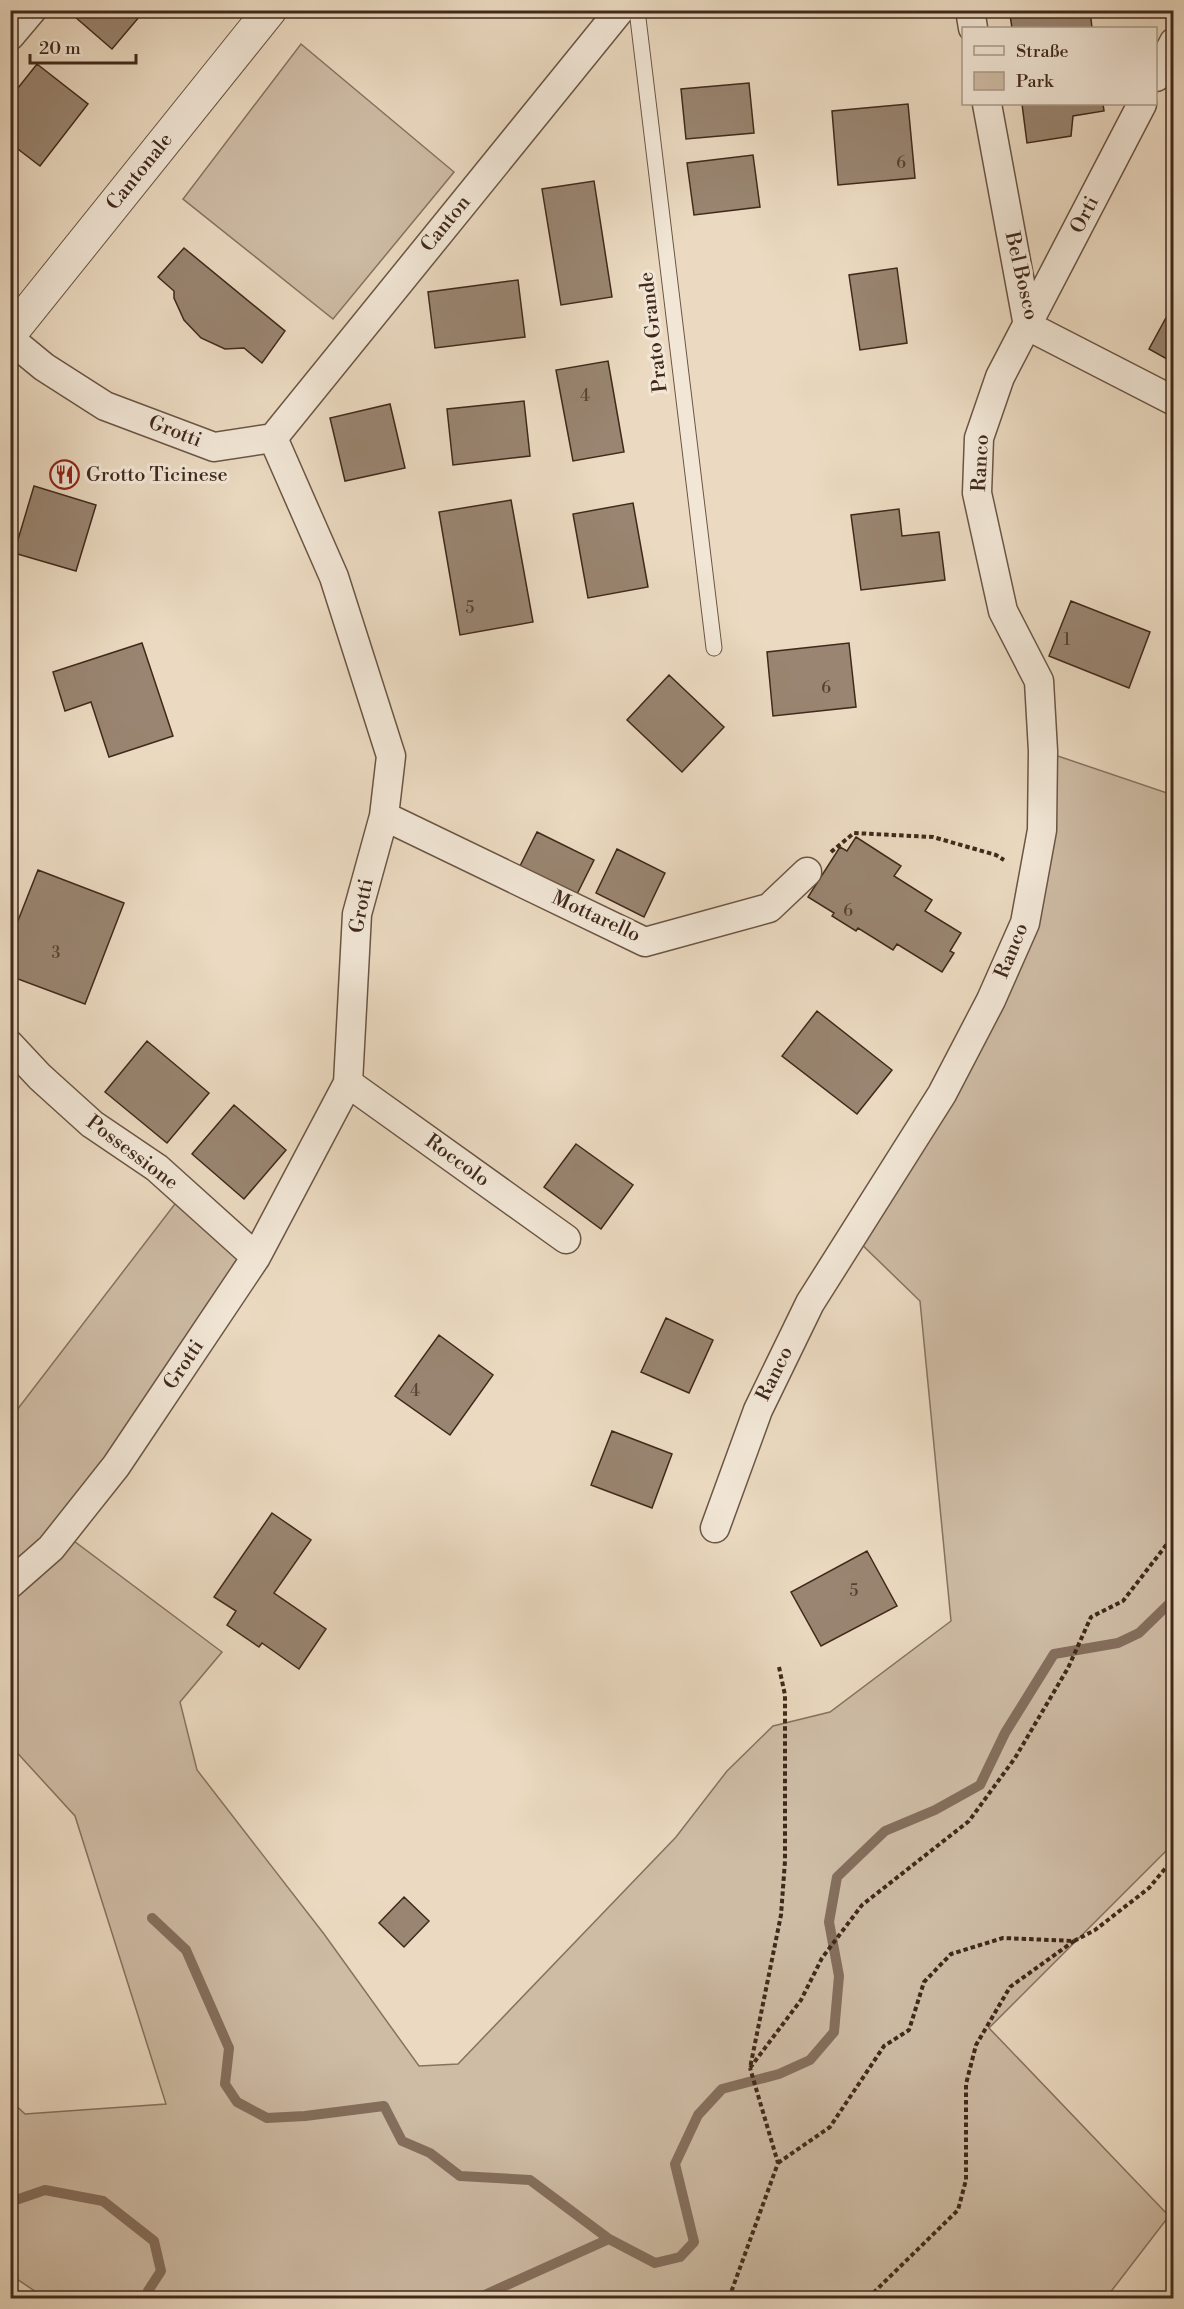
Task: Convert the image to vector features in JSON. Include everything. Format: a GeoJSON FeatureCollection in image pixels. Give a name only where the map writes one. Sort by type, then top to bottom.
{"type":"FeatureCollection","features":[{"type":"Feature","properties":{"kind":"street"},"geometry":{"type":"LineString","coordinates":[[10,36],[32,10]]}},
{"type":"Feature","properties":{"kind":"street","name":"Cantonale"},"geometry":{"type":"LineString","coordinates":[[10,334],[270,10]]}},
{"type":"Feature","properties":{"kind":"street","name":"Canton"},"geometry":{"type":"LineString","coordinates":[[273,438],[620,10]]}},
{"type":"Feature","properties":{"kind":"street"},"geometry":{"type":"LineString","coordinates":[[970,10],[973,27]]}},
{"type":"Feature","properties":{"kind":"street"},"geometry":{"type":"LineString","coordinates":[[1157,73],[1173,42]]}},
{"type":"Feature","properties":{"kind":"street","name":"Bel Bosco"},"geometry":{"type":"LineString","coordinates":[[987,105],[1028,326],[1173,401]]}},
{"type":"Feature","properties":{"kind":"street","name":"Orti"},"geometry":{"type":"LineString","coordinates":[[1028,326],[1141,105]]}},
{"type":"Feature","properties":{"kind":"street","name":"Ranco"},"geometry":{"type":"LineString","coordinates":[[715,1528],[758,1410],[810,1302],[942,1094],[991,1000],[1025,923],[1042,830],[1043,751],[1039,681],[1003,611],[977,493],[979,438],[1000,377],[1028,326]]}},
{"type":"Feature","properties":{"kind":"street","name":"Grotti"},"geometry":{"type":"LineString","coordinates":[[10,339],[44,367],[105,405],[214,447],[273,438],[334,577],[391,756],[384,816],[357,914],[348,1083],[256,1257],[116,1466],[51,1548],[10,1584]]}},
{"type":"Feature","properties":{"kind":"street","name":"Mottarello"},"geometry":{"type":"LineString","coordinates":[[384,816],[645,942],[770,908],[807,872]]}},
{"type":"Feature","properties":{"kind":"street","name":"Possessione"},"geometry":{"type":"LineString","coordinates":[[10,1045],[40,1077],[92,1124],[157,1168],[256,1257]]}},
{"type":"Feature","properties":{"kind":"street","name":"Roccolo"},"geometry":{"type":"LineString","coordinates":[[348,1083],[566,1239]]}},
{"type":"Feature","properties":{"kind":"lane","name":"Prato Grande"},"geometry":{"type":"LineString","coordinates":[[637,10],[714,648]]}},
{"type":"Feature","properties":{"kind":"path"},"geometry":{"type":"LineString","coordinates":[[807,872],[854,833],[933,837],[996,855],[1034,879]]}},
{"type":"Feature","properties":{"kind":"path"},"geometry":{"type":"LineString","coordinates":[[750,2070],[801,2000],[822,1958],[862,1905],[969,1821],[1016,1758],[1068,1668],[1091,1617],[1123,1600],[1173,1535]]}},
{"type":"Feature","properties":{"kind":"path"},"geometry":{"type":"LineString","coordinates":[[778,2163],[750,2070],[781,1915],[784,1861],[785,1695],[779,1667]]}},
{"type":"Feature","properties":{"kind":"path"},"geometry":{"type":"LineString","coordinates":[[868,2298],[958,2210],[966,2180],[966,2084],[976,2045],[1010,1987],[1074,1941],[1095,1930],[1149,1888],[1173,1858]]}},
{"type":"Feature","properties":{"kind":"path"},"geometry":{"type":"LineString","coordinates":[[729,2298],[778,2163],[830,2127],[884,2046],[909,2030],[924,1982],[951,1954],[1003,1938],[1074,1941]]}},
{"type":"Feature","properties":{"kind":"green space"},"geometry":{"type":"Polygon","coordinates":[[[301,44],[454,172],[333,319],[183,199],[301,44]]]}},
{"type":"Feature","properties":{"kind":"green space"},"geometry":{"type":"Polygon","coordinates":[[[1043,751],[1173,795],[1173,1844],[989,2028],[1169,2216],[1106,2298],[45,2298],[11,2275],[10,2100],[25,2114],[166,2104],[75,1816],[11,1746],[10,1419],[178,1200],[256,1253],[70,1538],[222,1652],[180,1702],[197,1770],[324,1934],[419,2066],[458,2064],[676,1837],[727,1771],[773,1726],[830,1712],[951,1621],[920,1301],[852,1235],[1025,923],[1043,751]]]}},
{"type":"Feature","properties":{"kind":"building"},"geometry":{"type":"Polygon","coordinates":[[[67,10],[145,10],[112,49],[67,10]]]}},
{"type":"Feature","properties":{"kind":"building"},"geometry":{"type":"Polygon","coordinates":[[[1050,10],[1090,10],[1092,27],[1012,27],[1010,15],[1050,10]]]}},
{"type":"Feature","properties":{"kind":"building"},"geometry":{"type":"Polygon","coordinates":[[[37,64],[88,104],[40,166],[10,143],[10,98],[37,64]]]}},
{"type":"Feature","properties":{"kind":"building"},"geometry":{"type":"Polygon","coordinates":[[[749,83],[754,133],[686,139],[681,89],[749,83]]]}},
{"type":"Feature","properties":{"kind":"building"},"geometry":{"type":"Polygon","coordinates":[[[908,104],[915,178],[838,185],[832,111],[908,104]]]}},
{"type":"Feature","properties":{"kind":"building"},"geometry":{"type":"Polygon","coordinates":[[[1022,105],[1103,105],[1104,111],[1073,116],[1071,136],[1027,143],[1022,105]]]}},
{"type":"Feature","properties":{"kind":"building"},"geometry":{"type":"Polygon","coordinates":[[[753,155],[760,207],[694,215],[687,163],[753,155]]]}},
{"type":"Feature","properties":{"kind":"building"},"geometry":{"type":"Polygon","coordinates":[[[594,181],[612,297],[561,305],[542,189],[594,181]]]}},
{"type":"Feature","properties":{"kind":"building"},"geometry":{"type":"Polygon","coordinates":[[[184,248],[285,331],[262,363],[244,348],[225,349],[201,338],[184,320],[174,298],[174,291],[158,277],[184,248]]]}},
{"type":"Feature","properties":{"kind":"building"},"geometry":{"type":"Polygon","coordinates":[[[897,268],[907,343],[860,350],[849,275],[897,268]]]}},
{"type":"Feature","properties":{"kind":"building"},"geometry":{"type":"Polygon","coordinates":[[[518,280],[525,337],[435,348],[428,292],[518,280]]]}},
{"type":"Feature","properties":{"kind":"building"},"geometry":{"type":"Polygon","coordinates":[[[1174,303],[1174,363],[1149,349],[1174,303]]]}},
{"type":"Feature","properties":{"kind":"building"},"geometry":{"type":"Polygon","coordinates":[[[608,361],[624,452],[573,461],[556,370],[608,361]]]}},
{"type":"Feature","properties":{"kind":"building"},"geometry":{"type":"Polygon","coordinates":[[[524,401],[530,456],[453,465],[447,409],[524,401]]]}},
{"type":"Feature","properties":{"kind":"building"},"geometry":{"type":"Polygon","coordinates":[[[390,404],[405,468],[345,481],[330,418],[390,404]]]}},
{"type":"Feature","properties":{"kind":"building"},"geometry":{"type":"Polygon","coordinates":[[[34,486],[96,505],[76,571],[14,553],[34,486]]]}},
{"type":"Feature","properties":{"kind":"building"},"geometry":{"type":"Polygon","coordinates":[[[511,500],[533,622],[460,635],[439,512],[511,500]]]}},
{"type":"Feature","properties":{"kind":"building"},"geometry":{"type":"Polygon","coordinates":[[[633,503],[648,587],[588,598],[573,514],[633,503]]]}},
{"type":"Feature","properties":{"kind":"building"},"geometry":{"type":"Polygon","coordinates":[[[899,509],[902,536],[939,532],[945,580],[861,590],[851,515],[899,509]]]}},
{"type":"Feature","properties":{"kind":"building"},"geometry":{"type":"Polygon","coordinates":[[[1071,601],[1150,632],[1129,688],[1049,656],[1071,601]]]}},
{"type":"Feature","properties":{"kind":"building"},"geometry":{"type":"Polygon","coordinates":[[[142,643],[173,736],[109,757],[91,702],[65,711],[53,672],[142,643]]]}},
{"type":"Feature","properties":{"kind":"building"},"geometry":{"type":"Polygon","coordinates":[[[849,643],[856,707],[773,716],[767,652],[849,643]]]}},
{"type":"Feature","properties":{"kind":"building"},"geometry":{"type":"Polygon","coordinates":[[[669,675],[724,727],[682,772],[627,720],[669,675]]]}},
{"type":"Feature","properties":{"kind":"building"},"geometry":{"type":"Polygon","coordinates":[[[537,832],[594,860],[573,902],[516,874],[537,832]]]}},
{"type":"Feature","properties":{"kind":"building"},"geometry":{"type":"Polygon","coordinates":[[[856,837],[901,866],[894,876],[932,900],[925,911],[961,933],[950,951],[954,953],[942,972],[897,944],[893,950],[858,928],[856,931],[832,916],[834,913],[808,897],[840,847],[847,851],[856,837]]]}},
{"type":"Feature","properties":{"kind":"building"},"geometry":{"type":"Polygon","coordinates":[[[617,849],[665,873],[644,917],[596,893],[617,849]]]}},
{"type":"Feature","properties":{"kind":"building"},"geometry":{"type":"Polygon","coordinates":[[[38,870],[124,903],[85,1004],[10,976],[10,941],[38,870]]]}},
{"type":"Feature","properties":{"kind":"building"},"geometry":{"type":"Polygon","coordinates":[[[817,1011],[892,1070],[857,1114],[782,1056],[817,1011]]]}},
{"type":"Feature","properties":{"kind":"building"},"geometry":{"type":"Polygon","coordinates":[[[147,1041],[209,1093],[167,1143],[105,1092],[147,1041]]]}},
{"type":"Feature","properties":{"kind":"building"},"geometry":{"type":"Polygon","coordinates":[[[234,1105],[286,1150],[244,1199],[192,1154],[234,1105]]]}},
{"type":"Feature","properties":{"kind":"building"},"geometry":{"type":"Polygon","coordinates":[[[576,1144],[633,1185],[601,1229],[544,1187],[576,1144]]]}},
{"type":"Feature","properties":{"kind":"building"},"geometry":{"type":"Polygon","coordinates":[[[666,1318],[713,1340],[689,1393],[641,1372],[666,1318]]]}},
{"type":"Feature","properties":{"kind":"building"},"geometry":{"type":"Polygon","coordinates":[[[439,1335],[493,1375],[450,1435],[395,1396],[439,1335]]]}},
{"type":"Feature","properties":{"kind":"building"},"geometry":{"type":"Polygon","coordinates":[[[612,1431],[672,1454],[652,1508],[591,1485],[612,1431]]]}},
{"type":"Feature","properties":{"kind":"building"},"geometry":{"type":"Polygon","coordinates":[[[272,1513],[311,1540],[274,1593],[326,1629],[299,1669],[262,1643],[259,1647],[227,1625],[236,1611],[214,1597],[272,1513]]]}},
{"type":"Feature","properties":{"kind":"building"},"geometry":{"type":"Polygon","coordinates":[[[867,1551],[897,1606],[821,1646],[791,1592],[867,1551]]]}},
{"type":"Feature","properties":{"kind":"building"},"geometry":{"type":"Polygon","coordinates":[[[404,1897],[429,1921],[404,1947],[379,1923],[404,1897]]]}},
{"type":"Feature","properties":{"kind":"waterway"},"geometry":{"type":"LineString","coordinates":[[478,2298],[609,2239],[655,2263],[680,2257],[694,2242],[675,2164],[698,2115],[722,2089],[779,2074],[810,2060],[834,2032],[839,1976],[829,1922],[837,1877],[885,1831],[935,1810],[980,1785],[1005,1733],[1054,1654],[1118,1643],[1139,1633],[1174,1599]]}},
{"type":"Feature","properties":{"kind":"waterway"},"geometry":{"type":"LineString","coordinates":[[152,1918],[186,1950],[229,2048],[225,2084],[237,2102],[267,2118],[305,2116],[384,2106],[402,2141],[430,2153],[460,2176],[530,2180],[609,2239]]}},
{"type":"Feature","properties":{"kind":"waterway"},"geometry":{"type":"LineString","coordinates":[[10,2202],[45,2190],[103,2201],[154,2241],[161,2271],[148,2291],[148,2298]]}},
{"type":"Feature","properties":{"kind":"place","name":"Grotto Ticinese"},"geometry":{"type":"Point","coordinates":[65,475]}}]}
